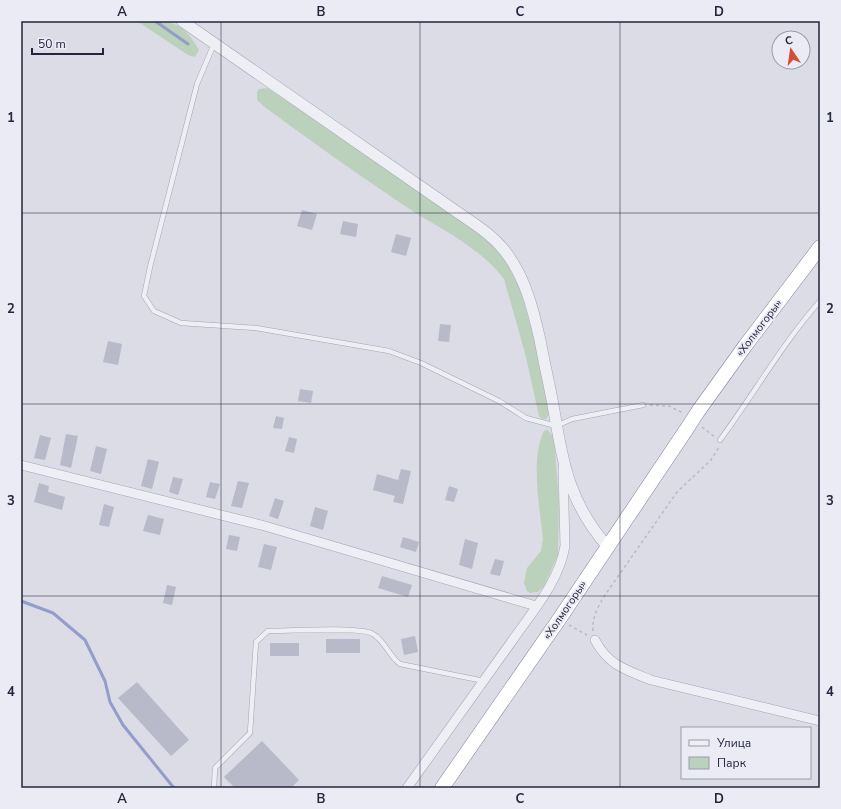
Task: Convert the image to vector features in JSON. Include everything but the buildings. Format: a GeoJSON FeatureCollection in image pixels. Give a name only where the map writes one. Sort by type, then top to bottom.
{"type":"FeatureCollection","features":[{"type":"Feature","properties":{"kind":"highway","name":"«Холмогоры»"},"geometry":{"type":"LineString","coordinates":[[442,788],[608,547],[699,410],[745,346],[820,247]]}},
{"type":"Feature","properties":{"kind":"street"},"geometry":{"type":"LineString","coordinates":[[182,21],[486,232],[505,251],[517,269],[533,311],[562,462],[565,539],[563,558],[550,584],[536,606],[408,788]]}},
{"type":"Feature","properties":{"kind":"street"},"geometry":{"type":"LineString","coordinates":[[562,462],[577,501],[593,528],[608,547]]}},
{"type":"Feature","properties":{"kind":"street"},"geometry":{"type":"LineString","coordinates":[[21,465],[265,526],[536,606]]}},
{"type":"Feature","properties":{"kind":"street"},"geometry":{"type":"LineString","coordinates":[[564,506],[577,501]]}},
{"type":"Feature","properties":{"kind":"street"},"geometry":{"type":"LineString","coordinates":[[595,640],[601,652],[611,662],[651,680],[820,721]]}},
{"type":"Feature","properties":{"kind":"lane"},"geometry":{"type":"LineString","coordinates":[[214,43],[196,84],[150,267],[144,296],[154,311],[181,323],[256,328],[389,351],[421,363],[499,401],[526,418],[556,426],[572,418],[643,405]]}},
{"type":"Feature","properties":{"kind":"lane"},"geometry":{"type":"LineString","coordinates":[[720,440],[741,412],[768,369],[820,300]]}},
{"type":"Feature","properties":{"kind":"lane"},"geometry":{"type":"LineString","coordinates":[[214,788],[215,768],[250,733],[256,642],[268,631],[348,630],[367,632],[380,640],[393,659],[400,664],[484,681]]}},
{"type":"Feature","properties":{"kind":"path"},"geometry":{"type":"LineString","coordinates":[[595,640],[593,622],[595,611],[605,595],[677,492],[711,460]]}},
{"type":"Feature","properties":{"kind":"green space"},"geometry":{"type":"Polygon","coordinates":[[[137,21],[158,21],[174,24],[187,32],[199,50],[195,57],[188,55],[137,21]]]}},
{"type":"Feature","properties":{"kind":"green space"},"geometry":{"type":"Polygon","coordinates":[[[267,88],[340,136],[475,229],[502,254],[520,289],[537,349],[550,413],[546,419],[542,419],[539,416],[525,353],[504,279],[494,267],[458,238],[387,194],[266,108],[257,100],[257,92],[259,89],[267,88]]]}},
{"type":"Feature","properties":{"kind":"green space"},"geometry":{"type":"Polygon","coordinates":[[[548,430],[554,437],[559,503],[558,555],[544,586],[538,592],[530,593],[527,591],[524,583],[527,568],[541,551],[543,539],[537,484],[538,455],[540,442],[544,431],[548,430]]]}},
{"type":"Feature","properties":{"kind":"waterway"},"geometry":{"type":"LineString","coordinates":[[155,21],[188,44]]}},
{"type":"Feature","properties":{"kind":"waterway"},"geometry":{"type":"LineString","coordinates":[[21,601],[53,613],[85,640],[105,681],[110,702],[123,725],[174,788]]}}]}
